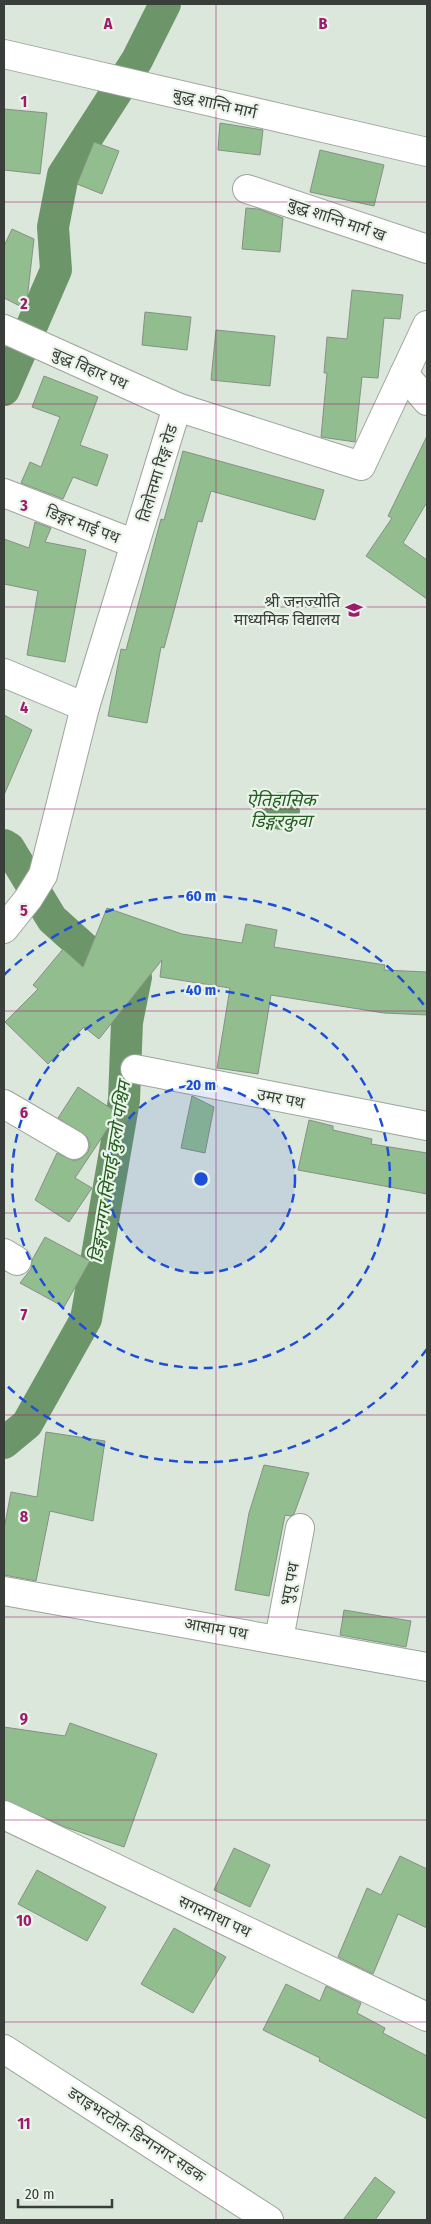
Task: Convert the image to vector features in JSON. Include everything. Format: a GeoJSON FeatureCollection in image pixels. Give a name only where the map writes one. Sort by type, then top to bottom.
{"type":"FeatureCollection","features":[{"type":"Feature","properties":{"kind":"street","name":"बुद्ध शान्ति मार्ग"},"geometry":{"type":"LineString","coordinates":[[4,54],[427,152]]}},
{"type":"Feature","properties":{"kind":"street","name":"बुद्ध शान्ति मार्ग ख"},"geometry":{"type":"LineString","coordinates":[[247,189],[427,249]]}},
{"type":"Feature","properties":{"kind":"street","name":"तिलोत्तमा रिङ्ग रोड"},"geometry":{"type":"LineString","coordinates":[[4,928],[28,899],[43,875],[86,707],[177,407],[361,466],[427,324]]}},
{"type":"Feature","properties":{"kind":"street","name":"बुद्ध विहार पथ"},"geometry":{"type":"LineString","coordinates":[[4,328],[177,407]]}},
{"type":"Feature","properties":{"kind":"street"},"geometry":{"type":"LineString","coordinates":[[404,374],[427,401]]}},
{"type":"Feature","properties":{"kind":"street","name":"डिङ्गर माई पथ"},"geometry":{"type":"LineString","coordinates":[[4,493],[135,544]]}},
{"type":"Feature","properties":{"kind":"street"},"geometry":{"type":"LineString","coordinates":[[4,673],[86,707]]}},
{"type":"Feature","properties":{"kind":"street","name":"उमर पथ"},"geometry":{"type":"LineString","coordinates":[[135,1069],[427,1126]]}},
{"type":"Feature","properties":{"kind":"street"},"geometry":{"type":"LineString","coordinates":[[4,1104],[74,1145]]}},
{"type":"Feature","properties":{"kind":"street","name":"भुपू पथ"},"geometry":{"type":"LineString","coordinates":[[279,1639],[300,1528]]}},
{"type":"Feature","properties":{"kind":"street","name":"आसाम पथ"},"geometry":{"type":"LineString","coordinates":[[4,1590],[427,1666]]}},
{"type":"Feature","properties":{"kind":"street","name":"सगरमाथा पथ"},"geometry":{"type":"LineString","coordinates":[[4,1815],[427,2017]]}},
{"type":"Feature","properties":{"kind":"street","name":"डराइभरटोल-डिन्गनगर सडक"},"geometry":{"type":"LineString","coordinates":[[4,2049],[269,2220]]}},
{"type":"Feature","properties":{"kind":"water","name":"ऐतिहासिक डिङ्गरकुवा"},"geometry":{"type":"Polygon","coordinates":[[[281,792],[294,798],[300,811],[294,824],[281,830],[268,824],[262,811],[268,798],[281,792]]]}},
{"type":"Feature","properties":{"kind":"building"},"geometry":{"type":"Polygon","coordinates":[[[4,109],[47,113],[40,174],[4,170],[4,109]]]}},
{"type":"Feature","properties":{"kind":"building"},"geometry":{"type":"Polygon","coordinates":[[[220,123],[263,130],[260,155],[218,150],[220,123]]]}},
{"type":"Feature","properties":{"kind":"building"},"geometry":{"type":"Polygon","coordinates":[[[94,142],[119,151],[102,194],[77,184],[94,142]]]}},
{"type":"Feature","properties":{"kind":"building"},"geometry":{"type":"Polygon","coordinates":[[[320,150],[384,165],[374,206],[310,192],[320,150]]]}},
{"type":"Feature","properties":{"kind":"building"},"geometry":{"type":"Polygon","coordinates":[[[246,208],[258,209],[283,218],[280,252],[242,249],[246,208]]]}},
{"type":"Feature","properties":{"kind":"building"},"geometry":{"type":"Polygon","coordinates":[[[12,229],[34,239],[26,309],[4,298],[4,246],[12,229]]]}},
{"type":"Feature","properties":{"kind":"building"},"geometry":{"type":"Polygon","coordinates":[[[352,290],[403,295],[400,319],[384,318],[378,378],[362,377],[355,442],[321,437],[327,373],[324,373],[327,337],[347,339],[352,290]]]}},
{"type":"Feature","properties":{"kind":"building"},"geometry":{"type":"Polygon","coordinates":[[[145,312],[191,317],[187,350],[142,345],[145,312]]]}},
{"type":"Feature","properties":{"kind":"building"},"geometry":{"type":"Polygon","coordinates":[[[216,330],[275,336],[270,386],[211,380],[216,330]]]}},
{"type":"Feature","properties":{"kind":"building"},"geometry":{"type":"Polygon","coordinates":[[[44,376],[98,397],[80,445],[108,455],[97,486],[73,477],[63,499],[21,483],[30,462],[41,467],[60,417],[32,407],[44,376]]]}},
{"type":"Feature","properties":{"kind":"building"},"geometry":{"type":"Polygon","coordinates":[[[427,436],[427,502],[403,543],[427,560],[427,599],[366,556],[392,518],[388,516],[427,436]]]}},
{"type":"Feature","properties":{"kind":"building"},"geometry":{"type":"Polygon","coordinates":[[[183,451],[324,490],[315,520],[211,491],[202,522],[198,521],[164,648],[161,647],[147,723],[108,716],[121,649],[126,650],[161,519],[164,520],[183,451]]]}},
{"type":"Feature","properties":{"kind":"building"},"geometry":{"type":"Polygon","coordinates":[[[35,522],[51,528],[45,542],[86,550],[65,662],[27,655],[38,591],[4,584],[4,539],[29,548],[35,522]]]}},
{"type":"Feature","properties":{"kind":"building"},"geometry":{"type":"Polygon","coordinates":[[[4,715],[32,730],[4,795],[4,715]]]}},
{"type":"Feature","properties":{"kind":"building"},"geometry":{"type":"Polygon","coordinates":[[[107,908],[182,934],[242,943],[246,924],[277,930],[274,947],[385,965],[384,970],[427,972],[427,1015],[384,1013],[271,995],[258,1074],[217,1068],[230,988],[160,977],[162,960],[99,1039],[84,1027],[48,1064],[5,1022],[38,989],[33,985],[63,949],[83,967],[107,908]]]}},
{"type":"Feature","properties":{"kind":"building"},"geometry":{"type":"Polygon","coordinates":[[[78,1087],[118,1113],[75,1178],[92,1188],[69,1222],[35,1200],[57,1153],[74,1161],[82,1158],[88,1152],[90,1145],[87,1137],[58,1118],[78,1087]]]}},
{"type":"Feature","properties":{"kind":"building"},"geometry":{"type":"Polygon","coordinates":[[[192,1096],[214,1107],[205,1153],[181,1148],[192,1096]]]}},
{"type":"Feature","properties":{"kind":"building"},"geometry":{"type":"Polygon","coordinates":[[[309,1120],[333,1126],[333,1130],[372,1139],[371,1144],[427,1153],[427,1194],[298,1170],[309,1120]]]}},
{"type":"Feature","properties":{"kind":"building"},"geometry":{"type":"Polygon","coordinates":[[[45,1237],[90,1261],[64,1307],[20,1283],[31,1269],[32,1260],[45,1237]]]}},
{"type":"Feature","properties":{"kind":"building"},"geometry":{"type":"Polygon","coordinates":[[[46,1432],[105,1441],[93,1521],[50,1511],[36,1581],[4,1575],[4,1529],[11,1492],[37,1497],[46,1432]]]}},
{"type":"Feature","properties":{"kind":"building"},"geometry":{"type":"Polygon","coordinates":[[[264,1465],[309,1473],[294,1514],[291,1516],[285,1515],[269,1596],[235,1590],[249,1513],[264,1465]]]}},
{"type":"Feature","properties":{"kind":"building"},"geometry":{"type":"Polygon","coordinates":[[[344,1610],[411,1621],[406,1647],[340,1635],[344,1610]]]}},
{"type":"Feature","properties":{"kind":"building"},"geometry":{"type":"Polygon","coordinates":[[[70,1723],[157,1754],[124,1847],[65,1827],[4,1800],[4,1727],[65,1736],[70,1723]]]}},
{"type":"Feature","properties":{"kind":"building"},"geometry":{"type":"Polygon","coordinates":[[[234,1848],[270,1865],[250,1907],[214,1890],[234,1848]]]}},
{"type":"Feature","properties":{"kind":"building"},"geometry":{"type":"Polygon","coordinates":[[[400,1856],[427,1869],[427,1928],[398,1914],[373,1974],[338,1957],[367,1888],[381,1895],[400,1856]]]}},
{"type":"Feature","properties":{"kind":"building"},"geometry":{"type":"Polygon","coordinates":[[[37,1870],[106,1907],[87,1941],[18,1904],[37,1870]]]}},
{"type":"Feature","properties":{"kind":"building"},"geometry":{"type":"Polygon","coordinates":[[[174,1928],[226,1957],[193,2013],[141,1984],[174,1928]]]}},
{"type":"Feature","properties":{"kind":"building"},"geometry":{"type":"Polygon","coordinates":[[[286,1984],[320,2001],[326,1986],[361,2003],[357,2013],[385,2028],[383,2033],[427,2056],[427,2119],[319,2061],[320,2058],[263,2030],[286,1984]]]}},
{"type":"Feature","properties":{"kind":"building"},"geometry":{"type":"Polygon","coordinates":[[[375,2177],[395,2192],[375,2220],[343,2220],[375,2177]]]}},
{"type":"Feature","properties":{"kind":"waterway","name":"डिङ्गरनगर सिंचाई कुलो पश्चिम"},"geometry":{"type":"LineString","coordinates":[[4,390],[56,270],[53,227],[63,175],[137,60],[165,4]]}},
{"type":"Feature","properties":{"kind":"waterway","name":"डिङ्गरनगर सिंचाई कुलो पश्चिम"},"geometry":{"type":"LineString","coordinates":[[4,845],[9,848],[52,919],[92,955],[136,977],[127,1022],[124,1100],[86,1319],[27,1424],[4,1443]]}},
{"type":"Feature","properties":{"kind":"place","name":"श्री जनज्योति माध्यमिक विद्यालय"},"geometry":{"type":"Point","coordinates":[354,610]}}]}
